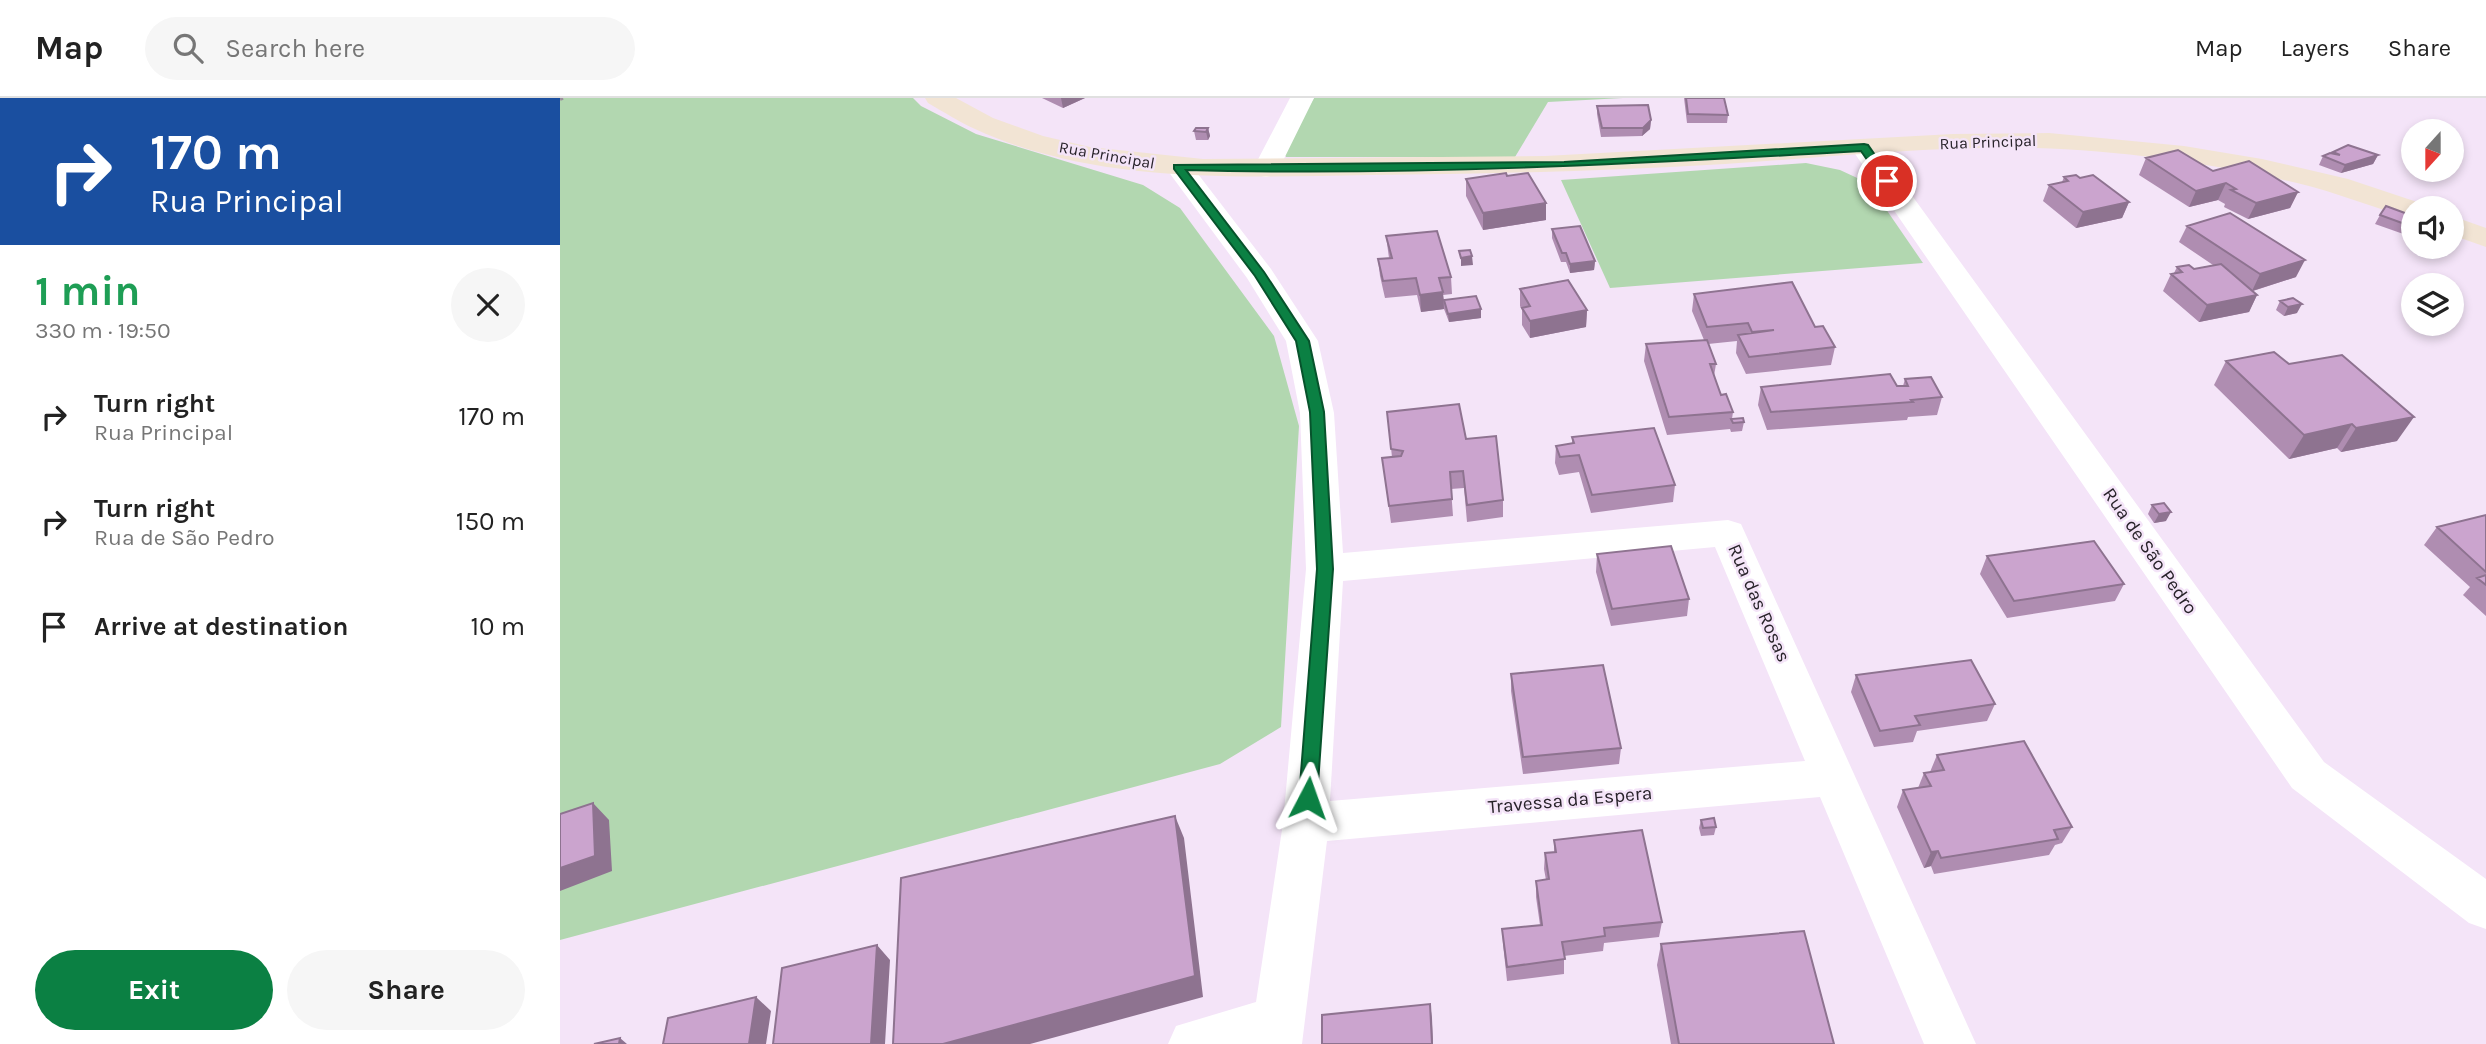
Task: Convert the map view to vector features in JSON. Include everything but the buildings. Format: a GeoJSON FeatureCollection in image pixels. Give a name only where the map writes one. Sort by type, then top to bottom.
{"type":"FeatureCollection","features":[{"type":"Feature","properties":{"kind":"street","name":"Rua Principal"},"geometry":{"type":"LineString","coordinates":[[937,98],[960,114],[989,127],[1059,148],[1178,167],[1266,169],[1564,165],[2032,139],[2144,149],[2258,165],[2401,206]]}},
{"type":"Feature","properties":{"kind":"street"},"geometry":{"type":"LineString","coordinates":[[1266,169],[1302,98]]}},
{"type":"Feature","properties":{"kind":"street","name":"Rua de São Pedro"},"geometry":{"type":"LineString","coordinates":[[1864,148],[2308,775],[2486,907]]}},
{"type":"Feature","properties":{"kind":"street"},"geometry":{"type":"LineString","coordinates":[[1178,167],[1260,275],[1302,341],[1317,412],[1325,569],[1306,823],[1278,1032],[1194,1044]]}},
{"type":"Feature","properties":{"kind":"street"},"geometry":{"type":"LineString","coordinates":[[2464,230],[2486,238]]}},
{"type":"Feature","properties":{"kind":"street","name":"Rua das Rosas"},"geometry":{"type":"LineString","coordinates":[[1325,569],[1728,533],[1950,1044]]}},
{"type":"Feature","properties":{"kind":"street","name":"Travessa da Espera"},"geometry":{"type":"LineString","coordinates":[[1306,823],[1835,777]]}},
{"type":"Feature","properties":{"kind":"green space"},"geometry":{"type":"Polygon","coordinates":[[[560,98],[913,98],[921,106],[976,134],[1143,185],[1180,208],[1274,336],[1299,426],[1281,727],[1220,764],[560,940],[560,98]]]}},
{"type":"Feature","properties":{"kind":"green space"},"geometry":{"type":"Polygon","coordinates":[[[1314,98],[1623,98],[1548,102],[1515,157],[1286,157],[1282,150],[1314,98]]]}},
{"type":"Feature","properties":{"kind":"green space"},"geometry":{"type":"Polygon","coordinates":[[[1806,163],[1840,170],[1868,183],[1923,263],[1610,288],[1561,180],[1806,163]]]}},
{"type":"Feature","properties":{"kind":"route"},"geometry":{"type":"LineString","coordinates":[[1308,798],[1325,569],[1317,412],[1302,341],[1260,275],[1178,167],[1266,169],[1564,165],[1864,148],[1887,181]]}}]}
